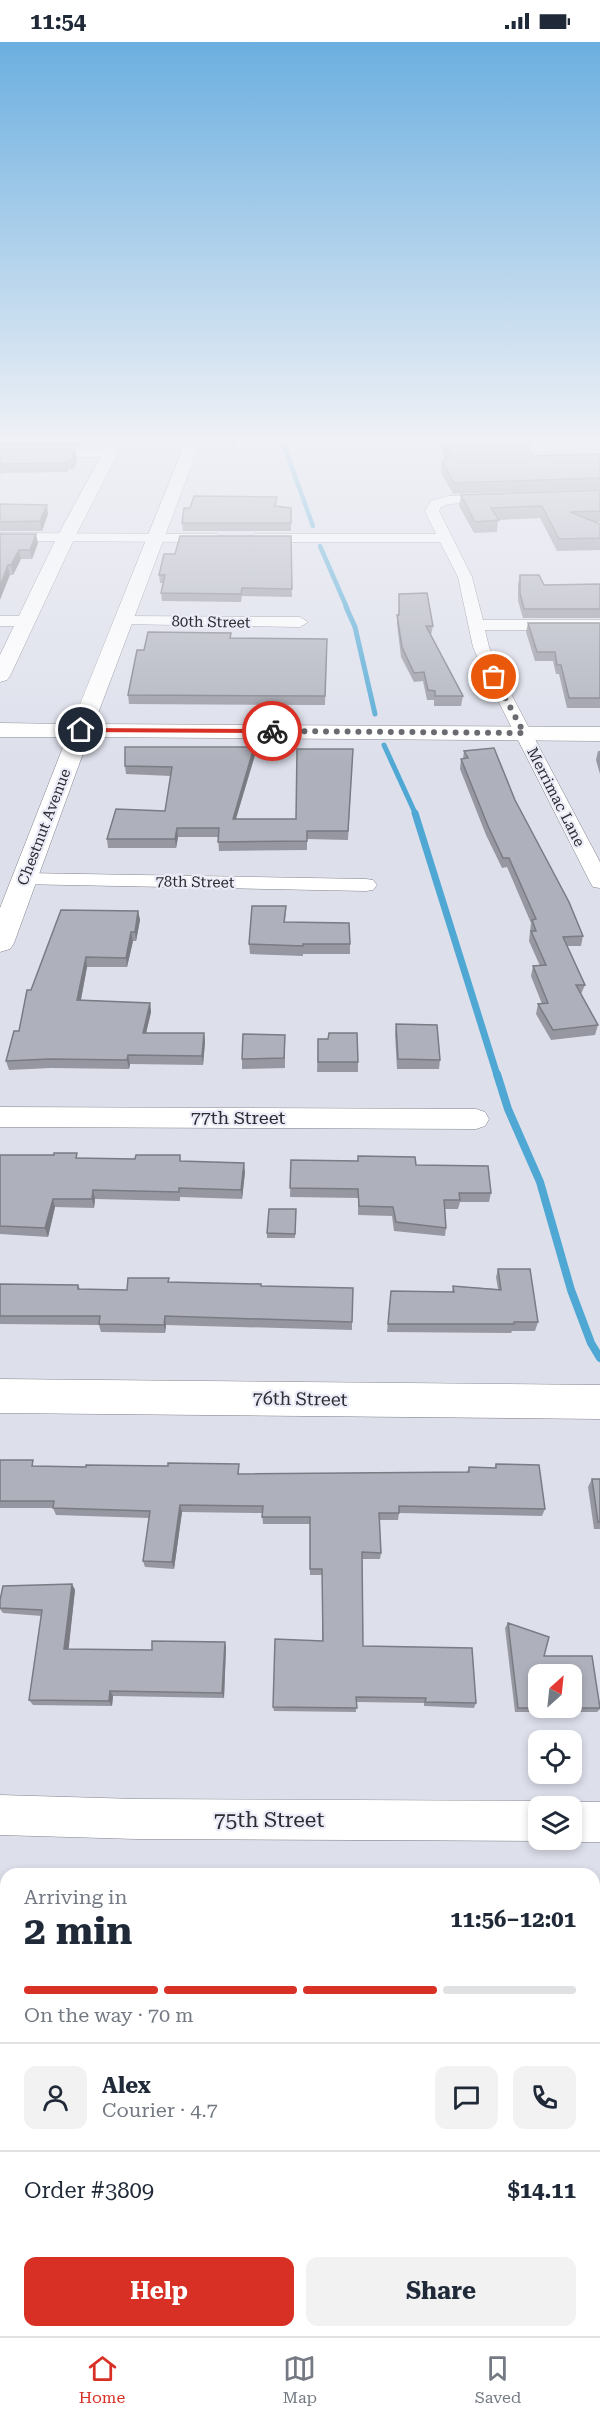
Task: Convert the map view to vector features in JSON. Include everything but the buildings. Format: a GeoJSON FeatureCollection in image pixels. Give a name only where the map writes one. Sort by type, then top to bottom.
{"type":"FeatureCollection","features":[{"type":"Feature","properties":{"kind":"street"},"geometry":{"type":"LineString","coordinates":[[0,676],[60,550]]}},
{"type":"Feature","properties":{"kind":"street","name":"Chestnut Avenue"},"geometry":{"type":"LineString","coordinates":[[0,943],[151,550]]}},
{"type":"Feature","properties":{"kind":"street","name":"Merrimac Lane"},"geometry":{"type":"LineString","coordinates":[[452,550],[465,578],[481,647],[494,677],[600,882]]}},
{"type":"Feature","properties":{"kind":"street"},"geometry":{"type":"LineString","coordinates":[[0,621],[27,621]]}},
{"type":"Feature","properties":{"kind":"street","name":"80th Street"},"geometry":{"type":"LineString","coordinates":[[122,621],[300,622]]}},
{"type":"Feature","properties":{"kind":"street"},"geometry":{"type":"LineString","coordinates":[[475,625],[600,625]]}},
{"type":"Feature","properties":{"kind":"street"},"geometry":{"type":"LineString","coordinates":[[0,730],[600,734]]}},
{"type":"Feature","properties":{"kind":"street","name":"78th Street"},"geometry":{"type":"LineString","coordinates":[[24,879],[366,885]]}},
{"type":"Feature","properties":{"kind":"street","name":"77th Street"},"geometry":{"type":"LineString","coordinates":[[0,1118],[476,1119]]}},
{"type":"Feature","properties":{"kind":"street","name":"76th Street"},"geometry":{"type":"LineString","coordinates":[[0,1396],[600,1402]]}},
{"type":"Feature","properties":{"kind":"street","name":"75th Street"},"geometry":{"type":"LineString","coordinates":[[0,1815],[136,1820],[528,1821]]}},
{"type":"Feature","properties":{"kind":"street"},"geometry":{"type":"LineString","coordinates":[[582,1822],[600,1822]]}},
{"type":"Feature","properties":{"kind":"waterway"},"geometry":{"type":"LineString","coordinates":[[322,550],[347,608]]}},
{"type":"Feature","properties":{"kind":"waterway"},"geometry":{"type":"LineString","coordinates":[[346,607],[355,627],[375,714]]}},
{"type":"Feature","properties":{"kind":"waterway"},"geometry":{"type":"LineString","coordinates":[[384,745],[416,815]]}},
{"type":"Feature","properties":{"kind":"waterway"},"geometry":{"type":"LineString","coordinates":[[415,813],[497,1075]]}},
{"type":"Feature","properties":{"kind":"waterway"},"geometry":{"type":"LineString","coordinates":[[497,1074],[508,1109],[540,1182],[571,1290],[591,1343],[600,1358]]}},
{"type":"Feature","properties":{"kind":"way so far"},"geometry":{"type":"LineString","coordinates":[[272,731],[524,733],[494,677]]}},
{"type":"Feature","properties":{"kind":"route"},"geometry":{"type":"LineString","coordinates":[[81,730],[272,731]]}}]}
